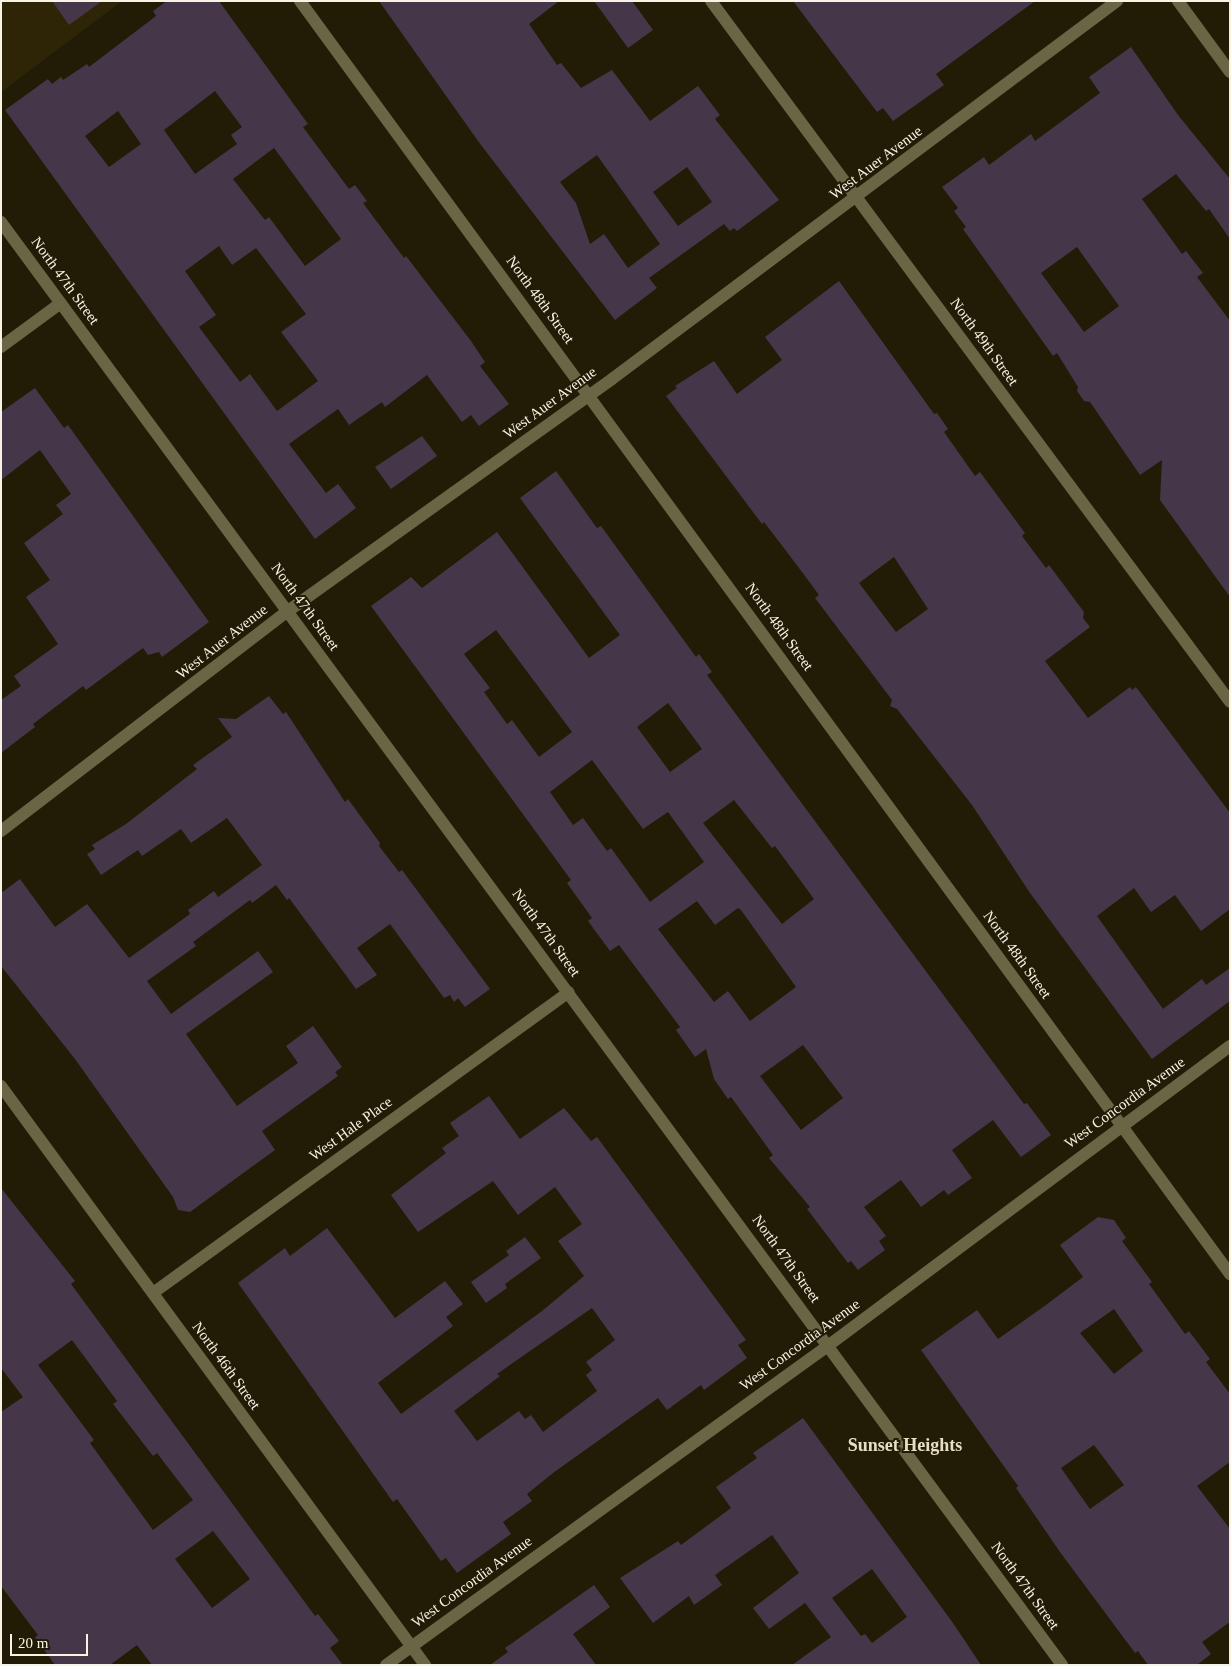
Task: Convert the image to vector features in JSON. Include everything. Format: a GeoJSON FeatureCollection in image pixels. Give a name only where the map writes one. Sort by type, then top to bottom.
{"type":"FeatureCollection","features":[{"type":"Feature","properties":{"kind":"street","name":"North 48th Street"},"geometry":{"type":"LineString","coordinates":[[300,1],[590,395],[1230,1274]]}},
{"type":"Feature","properties":{"kind":"street","name":"North 49th Street"},"geometry":{"type":"LineString","coordinates":[[711,1],[1230,702]]}},
{"type":"Feature","properties":{"kind":"street","name":"West Auer Avenue"},"geometry":{"type":"LineString","coordinates":[[1,831],[288,611],[590,395],[1117,1]]}},
{"type":"Feature","properties":{"kind":"street"},"geometry":{"type":"LineString","coordinates":[[1178,1],[1230,72]]}},
{"type":"Feature","properties":{"kind":"street","name":"North 47th Street"},"geometry":{"type":"LineString","coordinates":[[1,222],[829,1345],[1062,1665]]}},
{"type":"Feature","properties":{"kind":"street"},"geometry":{"type":"LineString","coordinates":[[1,347],[61,303]]}},
{"type":"Feature","properties":{"kind":"street","name":"West Hale Place"},"geometry":{"type":"LineString","coordinates":[[153,1293],[569,992]]}},
{"type":"Feature","properties":{"kind":"street","name":"West Concordia Avenue"},"geometry":{"type":"LineString","coordinates":[[386,1665],[829,1345],[1121,1125],[1230,1046]]}},
{"type":"Feature","properties":{"kind":"street","name":"North 46th Street"},"geometry":{"type":"LineString","coordinates":[[1,1086],[425,1665]]}},
{"type":"Feature","properties":{"kind":"shaded area"},"geometry":{"type":"Polygon","coordinates":[[[1,1],[122,1],[1,92],[1,1]]]}},
{"type":"Feature","properties":{"kind":"building"},"geometry":{"type":"Polygon","coordinates":[[[52,1],[102,1],[69,25],[52,1]]]}},
{"type":"Feature","properties":{"kind":"building"},"geometry":{"type":"Polygon","coordinates":[[[167,1],[219,1],[308,124],[303,127],[349,189],[355,185],[367,201],[363,203],[404,258],[406,256],[471,341],[485,362],[480,366],[509,404],[479,426],[471,415],[462,422],[427,375],[385,407],[382,402],[349,425],[338,409],[289,444],[326,493],[338,484],[356,508],[315,539],[5,110],[48,79],[52,84],[61,77],[63,80],[87,64],[89,67],[156,16],[153,11],[167,1]],[[215,91],[164,130],[195,174],[237,144],[231,135],[242,127],[215,91]],[[118,111],[85,136],[109,167],[141,144],[118,111]],[[274,148],[233,179],[265,220],[269,217],[305,266],[341,239],[274,148]],[[219,246],[185,271],[216,315],[199,327],[240,382],[250,374],[277,411],[318,381],[281,332],[306,314],[256,248],[232,265],[219,246]]]}},
{"type":"Feature","properties":{"kind":"building"},"geometry":{"type":"Polygon","coordinates":[[[379,1],[559,1],[529,24],[557,65],[561,63],[581,88],[612,70],[650,121],[698,86],[720,115],[715,119],[779,200],[737,231],[734,228],[730,231],[724,224],[649,278],[657,288],[615,320],[478,141],[379,1]],[[597,155],[560,182],[576,203],[590,244],[604,234],[628,268],[660,244],[597,155]],[[687,167],[653,192],[678,226],[712,202],[687,167]]]}},
{"type":"Feature","properties":{"kind":"building"},"geometry":{"type":"Polygon","coordinates":[[[594,1],[632,1],[653,30],[628,48],[594,1]]]}},
{"type":"Feature","properties":{"kind":"building"},"geometry":{"type":"Polygon","coordinates":[[[793,1],[1035,1],[936,74],[944,85],[893,121],[883,108],[877,112],[793,1]]]}},
{"type":"Feature","properties":{"kind":"building"},"geometry":{"type":"Polygon","coordinates":[[[1131,47],[1178,115],[1230,179],[1230,239],[1209,209],[1206,211],[1176,174],[1142,199],[1182,254],[1186,251],[1203,273],[1197,277],[1230,321],[1230,597],[1160,500],[1162,460],[1140,475],[1090,402],[1084,401],[1077,391],[1078,387],[1057,353],[1053,356],[963,229],[966,227],[954,211],[958,208],[942,187],[984,157],[989,165],[1031,134],[1035,141],[1100,93],[1089,77],[1131,47]],[[1077,247],[1041,273],[1084,332],[1119,306],[1077,247]]]}},
{"type":"Feature","properties":{"kind":"building"},"geometry":{"type":"Polygon","coordinates":[[[839,281],[934,414],[937,413],[948,429],[944,432],[975,476],[980,472],[1025,533],[1022,536],[1046,568],[1049,565],[1084,612],[1083,618],[1090,627],[1045,661],[1088,718],[1130,687],[1132,690],[1136,687],[1230,813],[1230,909],[1201,931],[1175,895],[1151,912],[1134,888],[1097,916],[1163,1009],[1202,979],[1206,985],[1230,968],[1230,1001],[1152,1059],[1030,893],[972,805],[897,709],[890,706],[892,700],[815,598],[819,595],[764,522],[762,524],[666,396],[677,388],[675,386],[714,361],[737,394],[782,360],[765,337],[839,281]],[[894,557],[859,583],[896,632],[928,609],[894,557]]]}},
{"type":"Feature","properties":{"kind":"building"},"geometry":{"type":"Polygon","coordinates":[[[35,388],[64,428],[68,425],[209,622],[162,657],[159,652],[148,655],[143,648],[86,690],[83,686],[33,724],[35,727],[1,753],[1,700],[21,686],[14,676],[58,644],[26,597],[50,580],[24,543],[63,514],[56,505],[71,494],[40,450],[1,480],[1,412],[35,388]]]}},
{"type":"Feature","properties":{"kind":"building"},"geometry":{"type":"Polygon","coordinates":[[[422,436],[437,456],[391,489],[375,467],[422,436]]]}},
{"type":"Feature","properties":{"kind":"building"},"geometry":{"type":"Polygon","coordinates":[[[556,471],[597,528],[601,526],[696,657],[699,654],[712,672],[707,675],[1024,1104],[1027,1103],[1051,1135],[1021,1157],[993,1120],[952,1150],[972,1178],[948,1195],[944,1190],[921,1207],[901,1180],[864,1207],[886,1236],[879,1241],[885,1250],[858,1270],[851,1261],[848,1263],[807,1209],[810,1207],[769,1158],[773,1155],[731,1097],[728,1099],[714,1079],[706,1049],[695,1057],[676,1030],[680,1027],[619,945],[610,951],[588,921],[592,918],[567,883],[571,880],[371,606],[411,577],[422,588],[497,532],[589,658],[620,635],[520,498],[556,471]],[[496,630],[464,654],[490,688],[484,692],[507,724],[512,720],[539,757],[572,732],[496,630]],[[668,703],[637,727],[670,772],[702,749],[668,703]],[[592,760],[550,792],[573,825],[583,818],[607,851],[611,848],[650,902],[704,862],[668,812],[643,829],[592,760]],[[734,800],[703,823],[782,924],[814,899],[775,846],[772,848],[734,800]],[[697,901],[658,929],[714,1002],[728,991],[750,1021],[796,987],[741,910],[738,908],[715,925],[697,901]],[[803,1045],[760,1076],[801,1130],[843,1098],[803,1045]]]}},
{"type":"Feature","properties":{"kind":"building"},"geometry":{"type":"Polygon","coordinates":[[[269,696],[283,714],[286,712],[345,802],[348,799],[380,843],[379,846],[399,872],[402,870],[490,989],[465,1007],[458,998],[454,1002],[450,995],[444,998],[390,924],[357,948],[377,975],[356,989],[289,898],[287,900],[276,885],[252,903],[250,900],[193,942],[196,946],[147,981],[171,1014],[258,951],[273,972],[186,1034],[237,1106],[298,1063],[286,1046],[313,1026],[342,1067],[335,1072],[338,1076],[262,1131],[275,1150],[190,1212],[178,1210],[173,1197],[75,1059],[1,966],[1,893],[20,879],[55,927],[87,904],[129,958],[190,914],[188,910],[214,891],[218,897],[262,865],[227,818],[191,843],[181,829],[142,856],[138,850],[101,875],[87,854],[95,849],[92,845],[126,824],[197,769],[193,765],[232,737],[218,718],[236,719],[269,696]]]}},
{"type":"Feature","properties":{"kind":"building"},"geometry":{"type":"Polygon","coordinates":[[[489,1096],[520,1139],[564,1108],[591,1141],[597,1137],[746,1340],[738,1345],[747,1358],[704,1390],[701,1385],[667,1410],[658,1398],[553,1473],[527,1494],[532,1501],[503,1522],[511,1534],[457,1573],[446,1558],[441,1561],[397,1499],[393,1502],[238,1283],[285,1248],[290,1256],[327,1228],[395,1318],[445,1281],[463,1304],[446,1317],[453,1326],[378,1383],[401,1414],[542,1311],[584,1276],[558,1241],[582,1224],[555,1187],[518,1215],[493,1181],[418,1232],[391,1195],[446,1153],[442,1148],[459,1136],[450,1123],[489,1096]],[[592,1308],[497,1374],[500,1376],[454,1411],[477,1441],[519,1411],[525,1419],[531,1415],[543,1432],[597,1391],[586,1375],[592,1370],[586,1362],[615,1340],[592,1308]]]}},
{"type":"Feature","properties":{"kind":"building"},"geometry":{"type":"Polygon","coordinates":[[[1,1188],[75,1281],[71,1284],[315,1616],[318,1614],[339,1641],[330,1648],[343,1665],[152,1665],[137,1645],[110,1665],[55,1665],[35,1637],[38,1635],[1,1586],[1,1412],[23,1397],[1,1368],[1,1188]],[[72,1340],[38,1365],[94,1440],[90,1443],[153,1530],[193,1500],[157,1453],[153,1456],[113,1404],[117,1401],[72,1340]],[[213,1531],[175,1559],[212,1608],[250,1579],[213,1531]]]}},
{"type":"Feature","properties":{"kind":"building"},"geometry":{"type":"Polygon","coordinates":[[[1098,1217],[1114,1220],[1126,1238],[1122,1241],[1152,1282],[1149,1284],[1185,1334],[1189,1331],[1210,1359],[1206,1362],[1230,1394],[1230,1462],[1197,1486],[1230,1529],[1230,1622],[1202,1642],[1211,1654],[1197,1665],[1148,1665],[1138,1651],[1135,1653],[1060,1552],[1016,1488],[1018,1486],[921,1350],[977,1310],[998,1339],[1046,1305],[1083,1277],[1060,1245],[1098,1217]],[[1114,1309],[1080,1333],[1114,1374],[1143,1351],[1114,1309]],[[1094,1445],[1061,1468],[1090,1509],[1124,1485],[1094,1445]]]}},
{"type":"Feature","properties":{"kind":"building"},"geometry":{"type":"Polygon","coordinates":[[[525,1237],[541,1258],[505,1284],[507,1288],[486,1303],[471,1282],[509,1255],[506,1251],[525,1237]]]}},
{"type":"Feature","properties":{"kind":"building"},"geometry":{"type":"Polygon","coordinates":[[[803,1418],[953,1623],[981,1665],[792,1665],[831,1637],[805,1603],[769,1629],[753,1608],[799,1573],[772,1535],[715,1575],[722,1585],[694,1605],[689,1596],[653,1623],[620,1578],[678,1541],[681,1545],[731,1508],[716,1487],[757,1458],[753,1453],[803,1418]],[[872,1569],[832,1598],[861,1636],[865,1634],[872,1643],[907,1617],[872,1569]]]}},
{"type":"Feature","properties":{"kind":"building"},"geometry":{"type":"Polygon","coordinates":[[[594,1585],[610,1607],[573,1634],[596,1665],[490,1665],[508,1652],[505,1648],[594,1585]]]}},
{"type":"Feature","properties":{"kind":"district","name":"Sunset Heights"},"geometry":{"type":"Point","coordinates":[905,1445]}}]}
